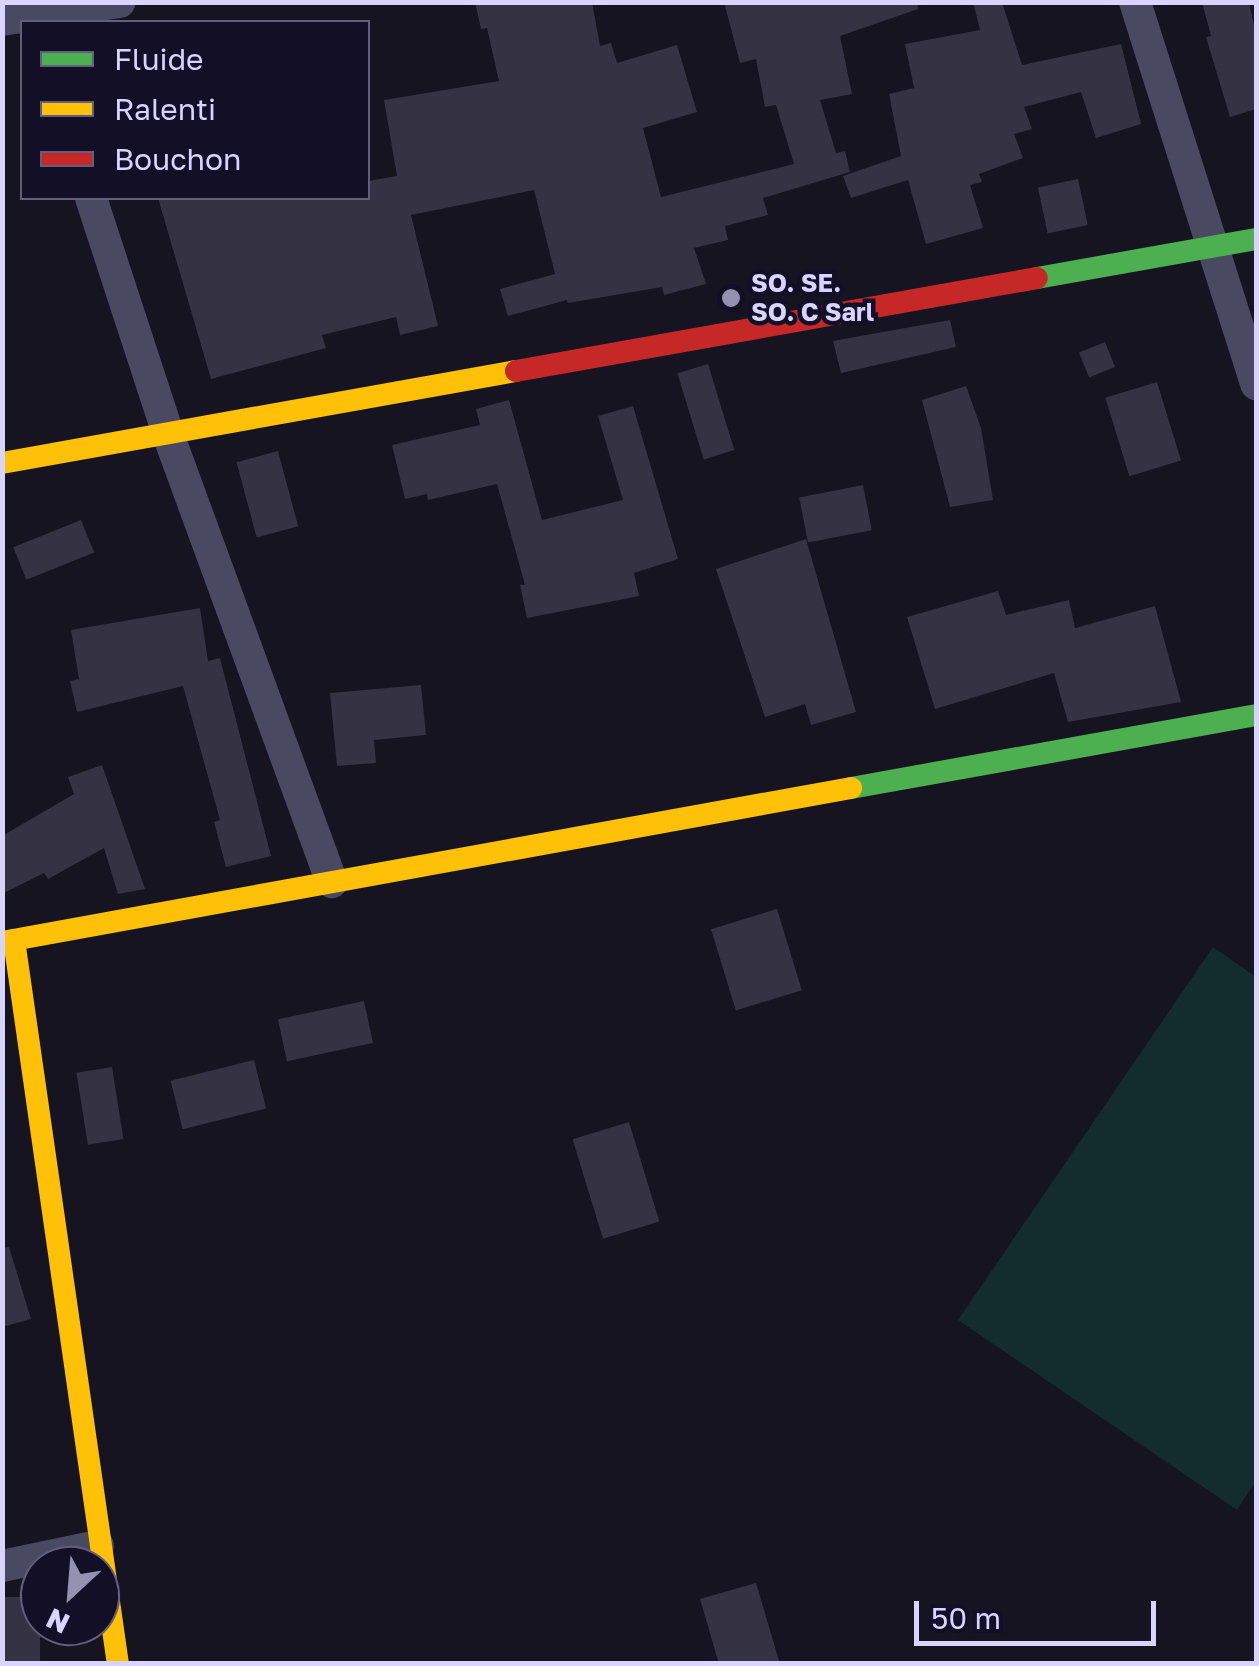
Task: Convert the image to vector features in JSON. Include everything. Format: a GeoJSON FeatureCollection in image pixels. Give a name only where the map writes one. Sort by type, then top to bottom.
{"type":"FeatureCollection","features":[{"type":"Feature","properties":{"kind":"street"},"geometry":{"type":"LineString","coordinates":[[24,15],[120,2]]}},
{"type":"Feature","properties":{"kind":"street"},"geometry":{"type":"LineString","coordinates":[[1135,2],[1256,384]]}},
{"type":"Feature","properties":{"kind":"street"},"geometry":{"type":"LineString","coordinates":[[93,200],[169,437],[332,882]]}},
{"type":"Feature","properties":{"kind":"street"},"geometry":{"type":"LineString","coordinates":[[2,463],[169,437],[1256,239]]}},
{"type":"Feature","properties":{"kind":"street"},"geometry":{"type":"LineString","coordinates":[[98,1546],[8,941],[1256,715]]}},
{"type":"Feature","properties":{"kind":"green space"},"geometry":{"type":"Polygon","coordinates":[[[1213,947],[1256,977],[1256,1481],[1237,1510],[958,1320],[1213,947]]]}},
{"type":"Feature","properties":{"kind":"building"},"geometry":{"type":"Polygon","coordinates":[[[475,2],[592,2],[600,46],[611,43],[617,63],[677,45],[697,112],[643,128],[661,197],[794,164],[776,105],[765,107],[756,59],[740,63],[724,2],[917,2],[918,9],[840,36],[852,94],[820,100],[836,153],[845,151],[850,172],[763,198],[768,215],[725,226],[728,240],[694,248],[706,284],[664,295],[662,287],[568,303],[567,300],[508,316],[500,289],[555,274],[534,190],[411,215],[438,326],[400,335],[396,317],[322,335],[326,348],[211,379],[159,200],[370,200],[370,181],[397,176],[384,100],[499,81],[487,28],[481,29],[475,2]]]}},
{"type":"Feature","properties":{"kind":"building"},"geometry":{"type":"Polygon","coordinates":[[[973,2],[1002,2],[1022,65],[1121,44],[1141,124],[1096,138],[1081,92],[1024,107],[1032,129],[1014,134],[1023,158],[979,174],[982,182],[970,185],[983,228],[926,244],[908,180],[851,198],[843,176],[901,156],[889,94],[914,88],[905,44],[980,30],[973,2]]]}},
{"type":"Feature","properties":{"kind":"building"},"geometry":{"type":"Polygon","coordinates":[[[1202,2],[1249,2],[1256,35],[1256,109],[1230,117],[1206,37],[1211,36],[1202,2]]]}},
{"type":"Feature","properties":{"kind":"building"},"geometry":{"type":"Polygon","coordinates":[[[1078,179],[1088,225],[1048,233],[1038,188],[1078,179]]]}},
{"type":"Feature","properties":{"kind":"building"},"geometry":{"type":"Polygon","coordinates":[[[950,320],[956,347],[841,373],[833,341],[950,320]]]}},
{"type":"Feature","properties":{"kind":"building"},"geometry":{"type":"Polygon","coordinates":[[[1105,342],[1115,367],[1089,378],[1079,352],[1105,342]]]}},
{"type":"Feature","properties":{"kind":"building"},"geometry":{"type":"Polygon","coordinates":[[[708,364],[734,450],[704,459],[677,373],[708,364]]]}},
{"type":"Feature","properties":{"kind":"building"},"geometry":{"type":"Polygon","coordinates":[[[1157,382],[1181,460],[1129,476],[1105,398],[1157,382]]]}},
{"type":"Feature","properties":{"kind":"building"},"geometry":{"type":"Polygon","coordinates":[[[966,386],[981,428],[993,500],[950,507],[922,400],[966,386]]]}},
{"type":"Feature","properties":{"kind":"building"},"geometry":{"type":"Polygon","coordinates":[[[509,400],[542,520],[623,500],[598,416],[633,406],[678,559],[634,573],[639,596],[527,618],[520,585],[525,585],[497,484],[428,500],[427,494],[405,499],[392,445],[480,425],[476,409],[509,400]]]}},
{"type":"Feature","properties":{"kind":"building"},"geometry":{"type":"Polygon","coordinates":[[[278,451],[298,526],[257,537],[236,462],[278,451]]]}},
{"type":"Feature","properties":{"kind":"building"},"geometry":{"type":"Polygon","coordinates":[[[863,485],[872,530],[808,543],[799,497],[863,485]]]}},
{"type":"Feature","properties":{"kind":"building"},"geometry":{"type":"Polygon","coordinates":[[[81,520],[94,552],[26,580],[13,547],[81,520]]]}},
{"type":"Feature","properties":{"kind":"building"},"geometry":{"type":"Polygon","coordinates":[[[806,539],[856,712],[811,725],[805,704],[765,717],[716,569],[806,539]]]}},
{"type":"Feature","properties":{"kind":"building"},"geometry":{"type":"Polygon","coordinates":[[[998,591],[1006,615],[1069,600],[1075,628],[1155,606],[1181,702],[1068,722],[1054,673],[935,709],[907,617],[998,591]]]}},
{"type":"Feature","properties":{"kind":"building"},"geometry":{"type":"Polygon","coordinates":[[[200,608],[208,661],[220,658],[271,856],[226,867],[214,822],[220,820],[183,686],[77,712],[70,681],[79,679],[71,630],[200,608]]]}},
{"type":"Feature","properties":{"kind":"building"},"geometry":{"type":"Polygon","coordinates":[[[421,685],[426,735],[374,740],[376,763],[337,766],[330,693],[421,685]]]}},
{"type":"Feature","properties":{"kind":"building"},"geometry":{"type":"Polygon","coordinates":[[[102,765],[145,889],[118,894],[104,848],[48,879],[44,873],[2,894],[2,836],[74,794],[68,777],[102,765]]]}},
{"type":"Feature","properties":{"kind":"building"},"geometry":{"type":"Polygon","coordinates":[[[777,909],[802,990],[736,1010],[711,929],[777,909]]]}},
{"type":"Feature","properties":{"kind":"building"},"geometry":{"type":"Polygon","coordinates":[[[364,1001],[373,1043],[287,1061],[278,1019],[364,1001]]]}},
{"type":"Feature","properties":{"kind":"building"},"geometry":{"type":"Polygon","coordinates":[[[254,1060],[266,1109],[183,1129],[171,1081],[254,1060]]]}},
{"type":"Feature","properties":{"kind":"building"},"geometry":{"type":"Polygon","coordinates":[[[112,1067],[123,1139],[88,1145],[76,1073],[112,1067]]]}},
{"type":"Feature","properties":{"kind":"building"},"geometry":{"type":"Polygon","coordinates":[[[629,1122],[659,1221],[603,1239],[573,1139],[629,1122]]]}},
{"type":"Feature","properties":{"kind":"building"},"geometry":{"type":"Polygon","coordinates":[[[9,1247],[31,1319],[2,1327],[2,1248],[9,1247]]]}},
{"type":"Feature","properties":{"kind":"building"},"geometry":{"type":"Polygon","coordinates":[[[756,1583],[780,1664],[719,1664],[700,1599],[756,1583]]]}},
{"type":"Feature","properties":{"kind":"building"},"geometry":{"type":"Polygon","coordinates":[[[2,1597],[20,1597],[20,1646],[40,1646],[40,1664],[2,1664],[2,1597]]]}},
{"type":"Feature","properties":{"kind":"traffic: fast"},"geometry":{"type":"LineString","coordinates":[[1037,278],[1256,239]]}},
{"type":"Feature","properties":{"kind":"traffic: fast"},"geometry":{"type":"LineString","coordinates":[[851,788],[1256,715]]}},
{"type":"Feature","properties":{"kind":"traffic: slow"},"geometry":{"type":"LineString","coordinates":[[2,463],[516,371]]}},
{"type":"Feature","properties":{"kind":"traffic: slow"},"geometry":{"type":"LineString","coordinates":[[2,942],[851,788]]}},
{"type":"Feature","properties":{"kind":"traffic: slow"},"geometry":{"type":"LineString","coordinates":[[14,940],[118,1664]]}},
{"type":"Feature","properties":{"kind":"traffic: jam"},"geometry":{"type":"LineString","coordinates":[[516,371],[1037,278]]}},
{"type":"Feature","properties":{"kind":"place","name":"SO. SE. SO. C Sarl"},"geometry":{"type":"Point","coordinates":[731,298]}}]}
